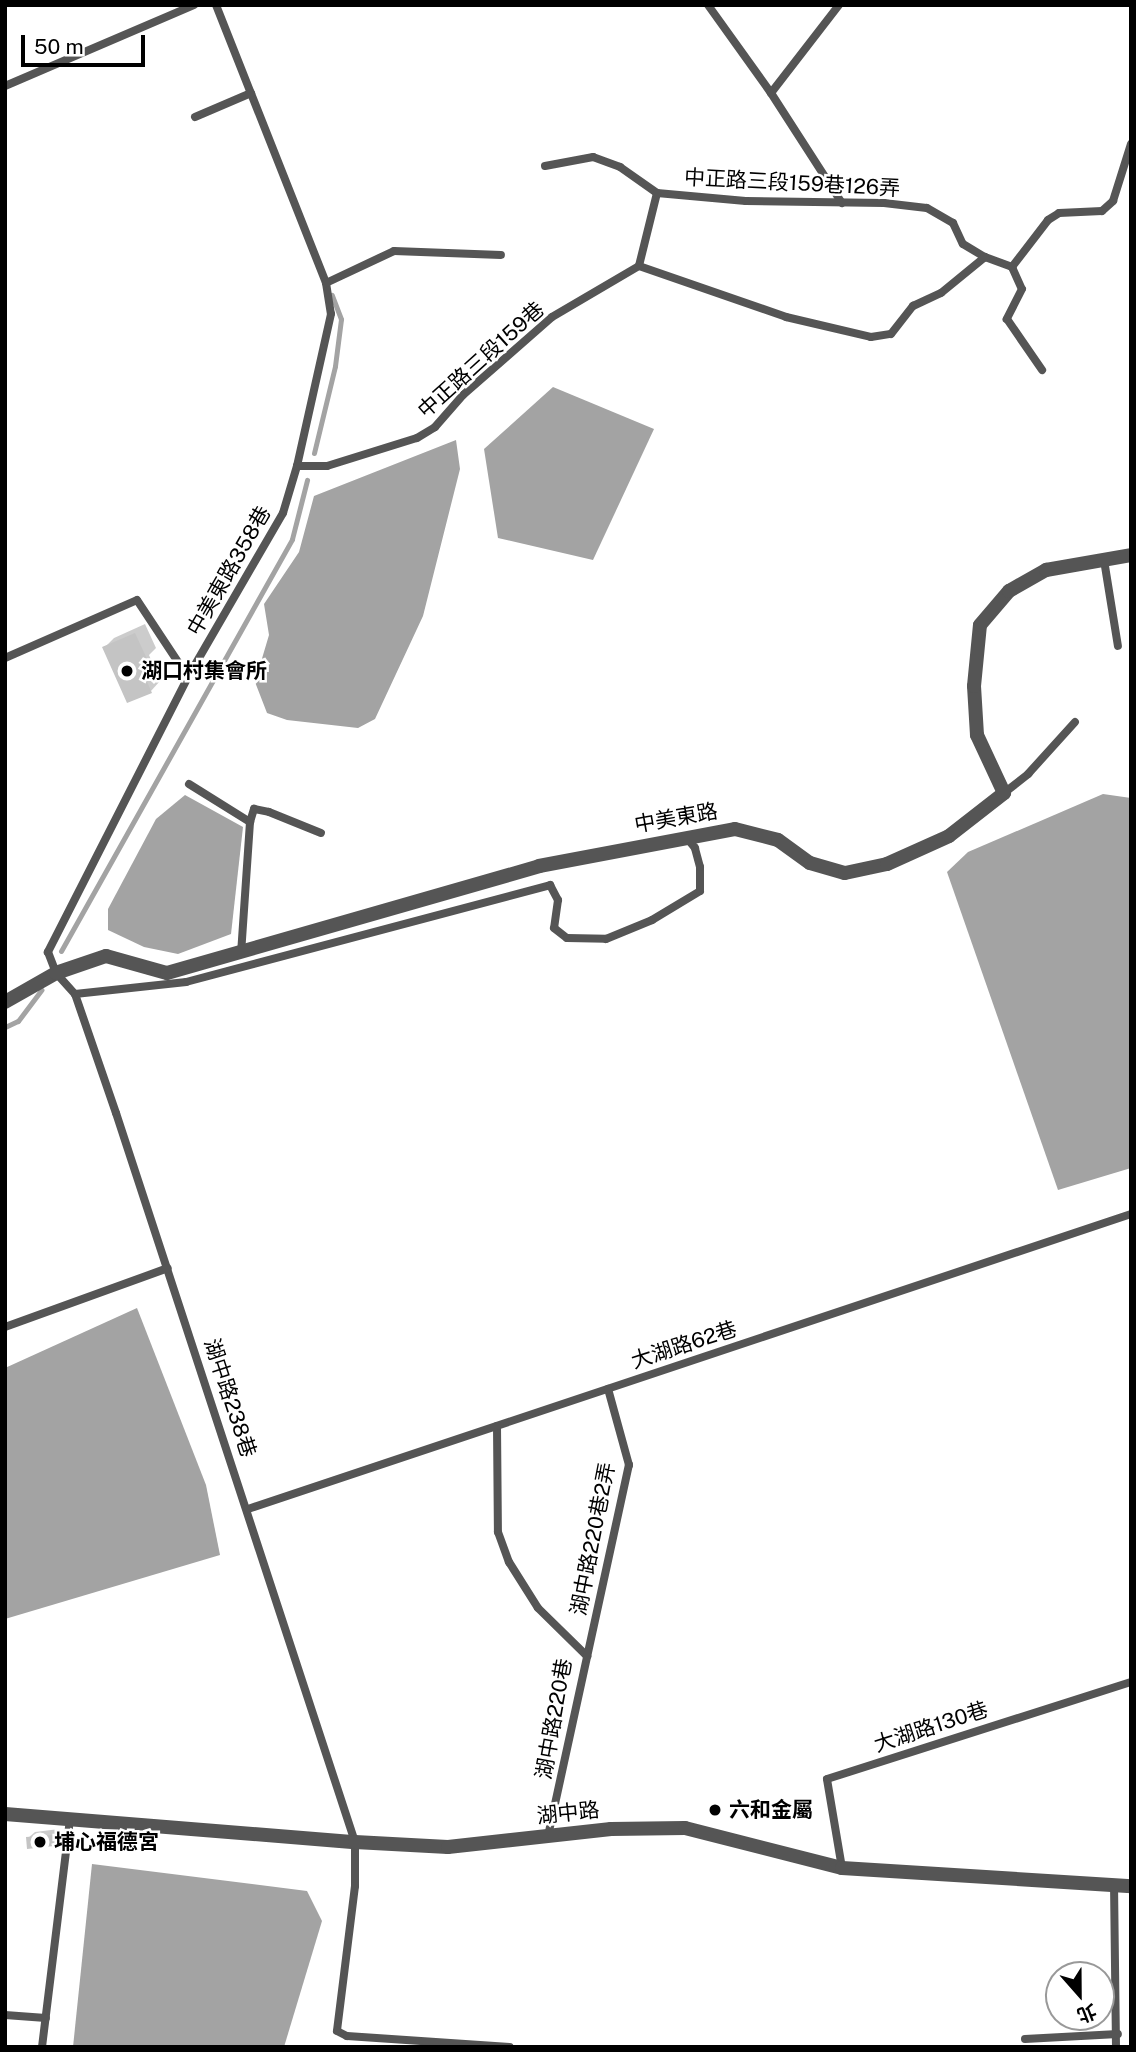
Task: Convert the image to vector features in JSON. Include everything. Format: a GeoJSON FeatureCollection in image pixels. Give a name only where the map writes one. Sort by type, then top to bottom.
{"type":"FeatureCollection","features":[{"type":"Feature","properties":{"kind":"street"},"geometry":{"type":"LineString","coordinates":[[1004,793],[977,734],[974,686],[979,625],[1009,591],[1046,570],[1131,555]]}},
{"type":"Feature","properties":{"kind":"street","name":"中美東路"},"geometry":{"type":"LineString","coordinates":[[5,1002],[56,973],[106,956],[167,973],[539,866],[735,828],[778,840],[810,863],[845,873],[887,864],[949,836],[1004,793]]}},
{"type":"Feature","properties":{"kind":"street","name":"湖中路"},"geometry":{"type":"LineString","coordinates":[[5,1814],[448,1847],[611,1829],[685,1828],[842,1868],[1131,1886]]}},
{"type":"Feature","properties":{"kind":"lane"},"geometry":{"type":"LineString","coordinates":[[5,86],[194,5]]}},
{"type":"Feature","properties":{"kind":"lane","name":"中美東路358巷"},"geometry":{"type":"LineString","coordinates":[[56,973],[48,952],[188,677],[283,513],[298,466],[331,314],[326,283],[216,5]]}},
{"type":"Feature","properties":{"kind":"lane"},"geometry":{"type":"LineString","coordinates":[[708,5],[771,93],[842,203]]}},
{"type":"Feature","properties":{"kind":"lane"},"geometry":{"type":"LineString","coordinates":[[771,93],[839,5]]}},
{"type":"Feature","properties":{"kind":"lane"},"geometry":{"type":"LineString","coordinates":[[195,117],[251,93]]}},
{"type":"Feature","properties":{"kind":"lane"},"geometry":{"type":"LineString","coordinates":[[1042,370],[1007,319],[1022,289],[1012,267],[1048,220],[1059,214],[1102,211],[1113,201],[1119,192],[1131,144]]}},
{"type":"Feature","properties":{"kind":"lane","name":"中正路三段159巷126弄"},"geometry":{"type":"LineString","coordinates":[[545,166],[593,157],[620,167],[657,193],[746,201],[927,208],[953,223],[963,244],[985,257],[1012,267]]}},
{"type":"Feature","properties":{"kind":"lane"},"geometry":{"type":"LineString","coordinates":[[657,193],[639,266],[786,317],[871,337],[891,334],[913,306],[941,293],[985,257]]}},
{"type":"Feature","properties":{"kind":"lane"},"geometry":{"type":"LineString","coordinates":[[326,283],[394,251],[501,255]]}},
{"type":"Feature","properties":{"kind":"lane","name":"中正路三段159巷"},"geometry":{"type":"LineString","coordinates":[[298,466],[327,466],[417,438],[435,427],[463,395],[552,317],[639,266]]}},
{"type":"Feature","properties":{"kind":"lane"},"geometry":{"type":"LineString","coordinates":[[1104,560],[1118,646]]}},
{"type":"Feature","properties":{"kind":"lane"},"geometry":{"type":"LineString","coordinates":[[5,658],[137,600],[188,677]]}},
{"type":"Feature","properties":{"kind":"lane"},"geometry":{"type":"LineString","coordinates":[[1004,793],[1028,774],[1075,722]]}},
{"type":"Feature","properties":{"kind":"lane"},"geometry":{"type":"LineString","coordinates":[[189,784],[250,822]]}},
{"type":"Feature","properties":{"kind":"lane"},"geometry":{"type":"LineString","coordinates":[[241,953],[250,822],[254,809],[321,833]]}},
{"type":"Feature","properties":{"kind":"lane"},"geometry":{"type":"LineString","coordinates":[[75,994],[186,982],[550,885],[558,900],[554,928],[567,938],[606,939],[652,920],[700,891],[700,867],[695,848],[686,837]]}},
{"type":"Feature","properties":{"kind":"lane","name":"湖中路238巷"},"geometry":{"type":"LineString","coordinates":[[56,973],[75,994],[248,1509],[355,1842],[355,1886],[337,2031],[347,2036],[510,2047]]}},
{"type":"Feature","properties":{"kind":"lane","name":"大湖路62巷"},"geometry":{"type":"LineString","coordinates":[[248,1509],[1131,1214]]}},
{"type":"Feature","properties":{"kind":"lane"},"geometry":{"type":"LineString","coordinates":[[5,1327],[168,1268]]}},
{"type":"Feature","properties":{"kind":"lane","name":"湖中路220巷2弄"},"geometry":{"type":"LineString","coordinates":[[587,1656],[629,1465],[608,1389]]}},
{"type":"Feature","properties":{"kind":"lane","name":"湖中路220巷"},"geometry":{"type":"LineString","coordinates":[[497,1426],[498,1532],[509,1562],[538,1608],[587,1656],[548,1836]]}},
{"type":"Feature","properties":{"kind":"lane","name":"大湖路130巷"},"geometry":{"type":"LineString","coordinates":[[842,1868],[827,1779],[1131,1682]]}},
{"type":"Feature","properties":{"kind":"lane"},"geometry":{"type":"LineString","coordinates":[[42,2047],[70,1819]]}},
{"type":"Feature","properties":{"kind":"lane"},"geometry":{"type":"LineString","coordinates":[[1114,1883],[1118,2035],[1116,2047]]}},
{"type":"Feature","properties":{"kind":"lane"},"geometry":{"type":"LineString","coordinates":[[5,2015],[46,2018]]}},
{"type":"Feature","properties":{"kind":"lane"},"geometry":{"type":"LineString","coordinates":[[1025,2039],[1118,2035]]}},
{"type":"Feature","properties":{"kind":"shaded area"},"geometry":{"type":"Polygon","coordinates":[[[553,387],[654,429],[593,560],[498,538],[484,449],[553,387]]]}},
{"type":"Feature","properties":{"kind":"shaded area"},"geometry":{"type":"Polygon","coordinates":[[[456,440],[460,469],[423,616],[375,719],[358,728],[287,720],[267,713],[255,682],[269,635],[264,604],[299,552],[314,496],[456,440]]]}},
{"type":"Feature","properties":{"kind":"shaded area"},"geometry":{"type":"Polygon","coordinates":[[[1103,794],[1131,798],[1131,1168],[1058,1190],[947,872],[968,852],[1103,794]]]}},
{"type":"Feature","properties":{"kind":"shaded area"},"geometry":{"type":"Polygon","coordinates":[[[185,795],[243,827],[231,934],[178,954],[144,947],[108,930],[108,909],[156,819],[185,795]]]}},
{"type":"Feature","properties":{"kind":"shaded area"},"geometry":{"type":"Polygon","coordinates":[[[137,1308],[206,1485],[220,1555],[5,1619],[5,1368],[137,1308]]]}},
{"type":"Feature","properties":{"kind":"shaded area"},"geometry":{"type":"Polygon","coordinates":[[[92,1864],[307,1891],[322,1921],[284,2047],[73,2047],[92,1864]]]}},
{"type":"Feature","properties":{"kind":"building","name":"湖口村集會所"},"geometry":{"type":"Polygon","coordinates":[[[135,633],[147,659],[139,663],[152,693],[127,703],[102,647],[135,633]]]}},
{"type":"Feature","properties":{"kind":"building","name":"埔心福德宮"},"geometry":{"type":"Polygon","coordinates":[[[53,1835],[54,1846],[27,1849],[26,1837],[53,1835]]]}},
{"type":"Feature","properties":{"kind":"waterway"},"geometry":{"type":"LineString","coordinates":[[314,453],[335,366],[341,319],[332,295]]}},
{"type":"Feature","properties":{"kind":"waterway"},"geometry":{"type":"LineString","coordinates":[[61,951],[292,539],[307,480]]}},
{"type":"Feature","properties":{"kind":"waterway"},"geometry":{"type":"LineString","coordinates":[[5,1027],[18,1021],[41,990]]}},
{"type":"Feature","properties":{"kind":"place","name":"湖口村集會所"},"geometry":{"type":"Point","coordinates":[127,671]}},
{"type":"Feature","properties":{"kind":"place","name":"六和金屬"},"geometry":{"type":"Point","coordinates":[715,1810]}},
{"type":"Feature","properties":{"kind":"place","name":"埔心福德宮"},"geometry":{"type":"Point","coordinates":[40,1842]}}]}
